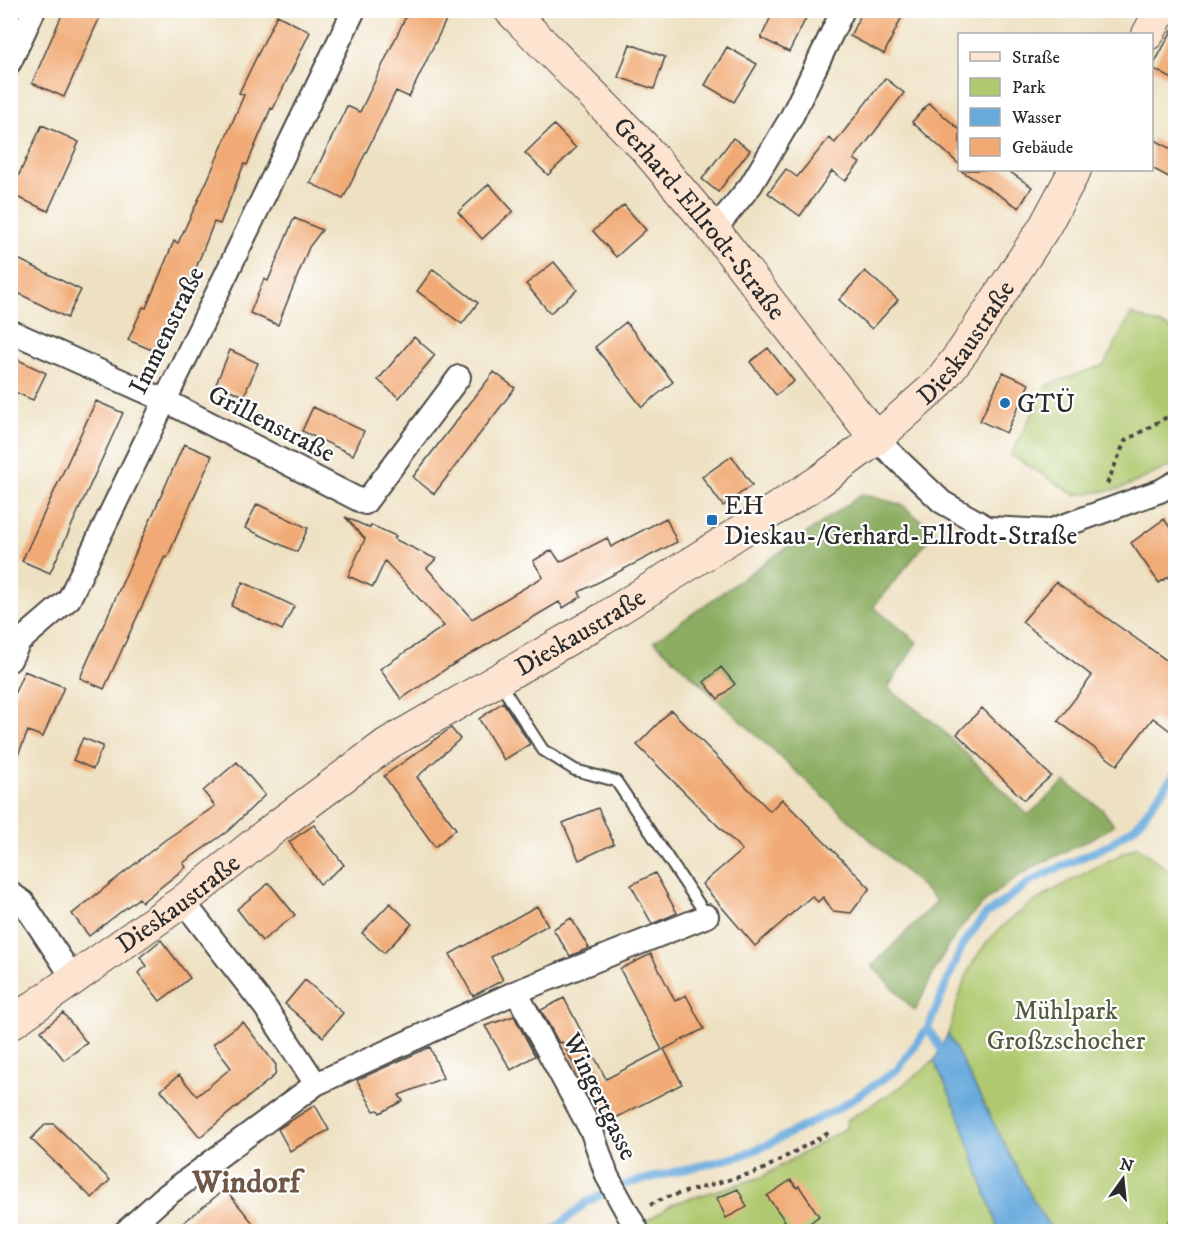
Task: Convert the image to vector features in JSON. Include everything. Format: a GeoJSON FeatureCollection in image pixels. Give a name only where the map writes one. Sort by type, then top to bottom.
{"type":"FeatureCollection","features":[{"type":"Feature","properties":{"kind":"main road","name":"Gerhard-Ellrodt-Straße"},"geometry":{"type":"LineString","coordinates":[[510,10],[643,146],[714,230],[876,439]]}},
{"type":"Feature","properties":{"kind":"main road"},"geometry":{"type":"LineString","coordinates":[[1149,33],[1161,10]]}},
{"type":"Feature","properties":{"kind":"main road","name":"Dieskaustraße"},"geometry":{"type":"LineString","coordinates":[[10,1024],[183,901],[277,826],[387,744],[603,619],[818,482],[876,439],[937,385],[963,351],[1045,226],[1074,171]]}},
{"type":"Feature","properties":{"kind":"street"},"geometry":{"type":"LineString","coordinates":[[10,62],[34,10]]}},
{"type":"Feature","properties":{"kind":"street","name":"Immenstraße"},"geometry":{"type":"LineString","coordinates":[[10,660],[19,642],[69,599],[354,10]]}},
{"type":"Feature","properties":{"kind":"street"},"geometry":{"type":"LineString","coordinates":[[714,230],[752,185],[791,118],[843,10]]}},
{"type":"Feature","properties":{"kind":"street","name":"Grillenstraße"},"geometry":{"type":"LineString","coordinates":[[10,331],[164,400],[365,503],[459,377]]}},
{"type":"Feature","properties":{"kind":"street"},"geometry":{"type":"LineString","coordinates":[[876,439],[942,502],[988,528],[1049,531],[1160,491],[1176,482]]}},
{"type":"Feature","properties":{"kind":"street"},"geometry":{"type":"LineString","coordinates":[[10,893],[23,902],[73,978]]}},
{"type":"Feature","properties":{"kind":"street"},"geometry":{"type":"LineString","coordinates":[[183,901],[265,1007],[316,1083]]}},
{"type":"Feature","properties":{"kind":"street"},"geometry":{"type":"LineString","coordinates":[[125,1232],[163,1198],[316,1083],[516,992],[708,916]]}},
{"type":"Feature","properties":{"kind":"street","name":"Wingertgasse"},"geometry":{"type":"LineString","coordinates":[[516,992],[592,1132],[607,1176],[630,1218]]}},
{"type":"Feature","properties":{"kind":"lane"},"geometry":{"type":"LineString","coordinates":[[498,679],[543,750],[575,770],[616,780],[708,916]]}},
{"type":"Feature","properties":{"kind":"path"},"geometry":{"type":"LineString","coordinates":[[1094,515],[1125,441],[1176,412]]}},
{"type":"Feature","properties":{"kind":"path"},"geometry":{"type":"LineString","coordinates":[[630,1218],[664,1198],[760,1171],[832,1131]]}},
{"type":"Feature","properties":{"kind":"path"},"geometry":{"type":"LineString","coordinates":[[1165,1232],[1176,1212]]}},
{"type":"Feature","properties":{"kind":"green space"},"geometry":{"type":"Polygon","coordinates":[[[1131,314],[1175,330],[1175,464],[1120,489],[1075,495],[1011,455],[1047,385],[1104,365],[1131,314]]]}},
{"type":"Feature","properties":{"kind":"green space"},"geometry":{"type":"Polygon","coordinates":[[[862,494],[902,505],[935,532],[873,607],[917,642],[888,688],[937,725],[1028,815],[1065,782],[1102,809],[1114,825],[1032,868],[990,897],[974,912],[948,946],[915,1011],[872,966],[937,901],[654,641],[862,494]]]}},
{"type":"Feature","properties":{"kind":"green space","name":"Mühlpark Großzschocher"},"geometry":{"type":"Polygon","coordinates":[[[1137,846],[1175,875],[1175,1231],[1052,1231],[1032,1198],[948,1034],[966,976],[984,946],[1001,927],[1067,882],[1137,846]]]}},
{"type":"Feature","properties":{"kind":"green space"},"geometry":{"type":"Polygon","coordinates":[[[934,1061],[958,1112],[999,1231],[628,1232],[675,1203],[762,1177],[846,1128],[847,1120],[899,1088],[934,1061]]]}},
{"type":"Feature","properties":{"kind":"water"},"geometry":{"type":"Polygon","coordinates":[[[948,1034],[1032,1198],[1052,1231],[999,1231],[958,1112],[934,1061],[948,1034]]]}},
{"type":"Feature","properties":{"kind":"building"},"geometry":{"type":"Polygon","coordinates":[[[64,10],[103,10],[64,97],[32,83],[64,10]]]}},
{"type":"Feature","properties":{"kind":"building"},"geometry":{"type":"Polygon","coordinates":[[[409,10],[427,10],[446,20],[409,97],[396,91],[343,199],[310,183],[347,106],[360,112],[409,10]]]}},
{"type":"Feature","properties":{"kind":"building"},"geometry":{"type":"Polygon","coordinates":[[[774,10],[810,10],[789,52],[761,38],[774,10]]]}},
{"type":"Feature","properties":{"kind":"building"},"geometry":{"type":"Polygon","coordinates":[[[863,10],[905,10],[884,54],[850,36],[863,10]]]}},
{"type":"Feature","properties":{"kind":"building"},"geometry":{"type":"Polygon","coordinates":[[[277,15],[310,32],[273,109],[271,108],[247,165],[244,164],[220,224],[214,222],[189,286],[185,285],[157,352],[128,340],[143,307],[146,308],[174,241],[178,243],[208,179],[244,95],[239,93],[277,15]]]}},
{"type":"Feature","properties":{"kind":"building"},"geometry":{"type":"Polygon","coordinates":[[[1176,23],[1176,81],[1153,69],[1176,23]]]}},
{"type":"Feature","properties":{"kind":"building"},"geometry":{"type":"Polygon","coordinates":[[[630,44],[665,57],[654,89],[618,77],[630,44]]]}},
{"type":"Feature","properties":{"kind":"building"},"geometry":{"type":"Polygon","coordinates":[[[727,47],[757,64],[734,102],[705,85],[727,47]]]}},
{"type":"Feature","properties":{"kind":"building"},"geometry":{"type":"Polygon","coordinates":[[[885,78],[904,93],[854,159],[860,163],[845,181],[832,171],[800,216],[768,193],[786,169],[797,177],[829,138],[835,143],[885,78]]]}},
{"type":"Feature","properties":{"kind":"building"},"geometry":{"type":"Polygon","coordinates":[[[929,103],[958,128],[958,163],[912,122],[929,103]]]}},
{"type":"Feature","properties":{"kind":"building"},"geometry":{"type":"Polygon","coordinates":[[[42,125],[79,142],[48,211],[10,194],[42,125]]]}},
{"type":"Feature","properties":{"kind":"building"},"geometry":{"type":"Polygon","coordinates":[[[554,125],[576,148],[548,175],[525,153],[554,125]]]}},
{"type":"Feature","properties":{"kind":"building"},"geometry":{"type":"Polygon","coordinates":[[[733,138],[750,150],[718,192],[702,179],[733,138]]]}},
{"type":"Feature","properties":{"kind":"building"},"geometry":{"type":"Polygon","coordinates":[[[1153,139],[1176,152],[1176,181],[1153,169],[1153,139]]]}},
{"type":"Feature","properties":{"kind":"building"},"geometry":{"type":"Polygon","coordinates":[[[962,171],[1008,171],[1032,187],[1019,208],[962,171]]]}},
{"type":"Feature","properties":{"kind":"building"},"geometry":{"type":"Polygon","coordinates":[[[489,184],[513,211],[482,239],[458,212],[489,184]]]}},
{"type":"Feature","properties":{"kind":"building"},"geometry":{"type":"Polygon","coordinates":[[[624,205],[646,230],[616,257],[593,231],[624,205]]]}},
{"type":"Feature","properties":{"kind":"building"},"geometry":{"type":"Polygon","coordinates":[[[294,218],[322,230],[309,247],[278,325],[250,313],[264,279],[268,281],[294,218]]]}},
{"type":"Feature","properties":{"kind":"building"},"geometry":{"type":"Polygon","coordinates":[[[10,255],[81,290],[67,318],[10,289],[10,255]]]}},
{"type":"Feature","properties":{"kind":"building"},"geometry":{"type":"Polygon","coordinates":[[[554,262],[577,290],[550,313],[526,284],[554,262]]]}},
{"type":"Feature","properties":{"kind":"building"},"geometry":{"type":"Polygon","coordinates":[[[433,269],[478,303],[462,324],[417,291],[433,269]]]}},
{"type":"Feature","properties":{"kind":"building"},"geometry":{"type":"Polygon","coordinates":[[[865,271],[898,300],[872,329],[839,300],[865,271]]]}},
{"type":"Feature","properties":{"kind":"building"},"geometry":{"type":"Polygon","coordinates":[[[626,322],[673,382],[642,407],[595,347],[626,322]]]}},
{"type":"Feature","properties":{"kind":"building"},"geometry":{"type":"Polygon","coordinates":[[[414,337],[435,355],[399,398],[378,380],[414,337]]]}},
{"type":"Feature","properties":{"kind":"building"},"geometry":{"type":"Polygon","coordinates":[[[768,348],[794,381],[776,395],[750,362],[768,348]]]}},
{"type":"Feature","properties":{"kind":"building"},"geometry":{"type":"Polygon","coordinates":[[[230,350],[258,363],[244,396],[216,384],[230,350]]]}},
{"type":"Feature","properties":{"kind":"building"},"geometry":{"type":"Polygon","coordinates":[[[10,356],[46,373],[33,400],[10,390],[10,356]]]}},
{"type":"Feature","properties":{"kind":"building"},"geometry":{"type":"Polygon","coordinates":[[[494,372],[515,388],[434,494],[413,477],[494,372]]]}},
{"type":"Feature","properties":{"kind":"building","name":"GTÜ"},"geometry":{"type":"Polygon","coordinates":[[[1003,372],[1029,384],[1006,433],[980,421],[1003,372]]]}},
{"type":"Feature","properties":{"kind":"building"},"geometry":{"type":"Polygon","coordinates":[[[96,401],[123,413],[50,573],[22,561],[96,401]]]}},
{"type":"Feature","properties":{"kind":"building"},"geometry":{"type":"Polygon","coordinates":[[[313,407],[364,431],[353,455],[302,431],[313,407]]]}},
{"type":"Feature","properties":{"kind":"building"},"geometry":{"type":"Polygon","coordinates":[[[184,444],[212,456],[167,558],[165,556],[104,689],[80,678],[184,444]]]}},
{"type":"Feature","properties":{"kind":"building"},"geometry":{"type":"Polygon","coordinates":[[[732,456],[752,485],[723,506],[702,477],[732,456]]]}},
{"type":"Feature","properties":{"kind":"building"},"geometry":{"type":"Polygon","coordinates":[[[257,504],[308,528],[297,552],[245,528],[257,504]]]}},
{"type":"Feature","properties":{"kind":"building"},"geometry":{"type":"Polygon","coordinates":[[[345,517],[396,536],[394,539],[436,559],[427,568],[472,619],[543,577],[533,561],[552,550],[560,562],[607,538],[611,547],[666,518],[677,542],[579,592],[581,597],[563,608],[559,602],[449,667],[401,699],[380,669],[444,626],[385,561],[373,587],[348,576],[365,539],[345,517]]]}},
{"type":"Feature","properties":{"kind":"building"},"geometry":{"type":"Polygon","coordinates":[[[1164,519],[1176,536],[1176,572],[1159,583],[1131,543],[1164,519]]]}},
{"type":"Feature","properties":{"kind":"building"},"geometry":{"type":"Polygon","coordinates":[[[243,582],[294,606],[282,630],[231,606],[243,582]]]}},
{"type":"Feature","properties":{"kind":"building"},"geometry":{"type":"Polygon","coordinates":[[[1056,582],[1176,667],[1176,735],[1153,718],[1117,765],[1058,721],[1092,676],[1022,622],[1056,582]]]}},
{"type":"Feature","properties":{"kind":"building"},"geometry":{"type":"Polygon","coordinates":[[[721,667],[735,684],[718,699],[704,682],[721,667]]]}},
{"type":"Feature","properties":{"kind":"building"},"geometry":{"type":"Polygon","coordinates":[[[24,671],[64,687],[43,737],[28,731],[11,772],[10,704],[24,671]]]}},
{"type":"Feature","properties":{"kind":"building"},"geometry":{"type":"Polygon","coordinates":[[[503,702],[530,744],[504,760],[479,719],[503,702]]]}},
{"type":"Feature","properties":{"kind":"building"},"geometry":{"type":"Polygon","coordinates":[[[982,708],[1051,776],[1024,800],[957,734],[982,708]]]}},
{"type":"Feature","properties":{"kind":"building"},"geometry":{"type":"Polygon","coordinates":[[[671,710],[770,811],[782,799],[870,888],[851,913],[833,911],[823,897],[818,902],[812,896],[755,946],[702,884],[742,850],[637,745],[671,710]]]}},
{"type":"Feature","properties":{"kind":"building"},"geometry":{"type":"Polygon","coordinates":[[[451,728],[460,739],[417,777],[456,829],[435,847],[384,776],[451,728]]]}},
{"type":"Feature","properties":{"kind":"building"},"geometry":{"type":"Polygon","coordinates":[[[83,738],[103,746],[93,769],[73,760],[83,738]]]}},
{"type":"Feature","properties":{"kind":"building"},"geometry":{"type":"Polygon","coordinates":[[[237,762],[265,795],[228,831],[183,863],[186,867],[142,902],[139,898],[89,936],[72,914],[165,840],[215,806],[203,791],[237,762]]]}},
{"type":"Feature","properties":{"kind":"building"},"geometry":{"type":"Polygon","coordinates":[[[598,808],[614,844],[579,860],[563,823],[598,808]]]}},
{"type":"Feature","properties":{"kind":"building"},"geometry":{"type":"Polygon","coordinates":[[[314,825],[344,865],[320,884],[289,842],[314,825]]]}},
{"type":"Feature","properties":{"kind":"building"},"geometry":{"type":"Polygon","coordinates":[[[655,873],[677,913],[652,924],[631,885],[655,873]]]}},
{"type":"Feature","properties":{"kind":"building"},"geometry":{"type":"Polygon","coordinates":[[[269,883],[295,915],[262,941],[237,909],[269,883]]]}},
{"type":"Feature","properties":{"kind":"building"},"geometry":{"type":"Polygon","coordinates":[[[390,903],[412,924],[384,953],[362,933],[390,903]]]}},
{"type":"Feature","properties":{"kind":"building"},"geometry":{"type":"Polygon","coordinates":[[[537,906],[548,925],[491,957],[503,980],[473,996],[450,954],[537,906]]]}},
{"type":"Feature","properties":{"kind":"building"},"geometry":{"type":"Polygon","coordinates":[[[571,918],[589,948],[570,956],[553,929],[571,918]]]}},
{"type":"Feature","properties":{"kind":"building"},"geometry":{"type":"Polygon","coordinates":[[[161,940],[190,978],[160,1001],[138,973],[147,966],[140,957],[161,940]]]}},
{"type":"Feature","properties":{"kind":"building"},"geometry":{"type":"Polygon","coordinates":[[[651,954],[675,1001],[686,995],[704,1029],[664,1049],[682,1084],[604,1124],[562,1042],[559,1043],[541,1010],[564,998],[606,1079],[662,1050],[620,969],[651,954]]]}},
{"type":"Feature","properties":{"kind":"building"},"geometry":{"type":"Polygon","coordinates":[[[305,980],[343,1013],[323,1037],[285,1004],[305,980]]]}},
{"type":"Feature","properties":{"kind":"building"},"geometry":{"type":"Polygon","coordinates":[[[63,1013],[87,1043],[64,1060],[41,1031],[63,1013]]]}},
{"type":"Feature","properties":{"kind":"building"},"geometry":{"type":"Polygon","coordinates":[[[514,1016],[535,1056],[511,1070],[485,1026],[514,1016]]]}},
{"type":"Feature","properties":{"kind":"building"},"geometry":{"type":"Polygon","coordinates":[[[243,1022],[276,1065],[275,1075],[200,1137],[161,1090],[179,1075],[197,1096],[231,1068],[213,1044],[243,1022]]]}},
{"type":"Feature","properties":{"kind":"building"},"geometry":{"type":"Polygon","coordinates":[[[430,1047],[443,1078],[399,1095],[403,1101],[380,1113],[378,1110],[374,1111],[357,1080],[430,1047]]]}},
{"type":"Feature","properties":{"kind":"building"},"geometry":{"type":"Polygon","coordinates":[[[315,1105],[329,1130],[290,1151],[278,1129],[315,1105]]]}},
{"type":"Feature","properties":{"kind":"building"},"geometry":{"type":"Polygon","coordinates":[[[46,1124],[54,1124],[110,1180],[92,1198],[31,1139],[46,1124]]]}},
{"type":"Feature","properties":{"kind":"building"},"geometry":{"type":"Polygon","coordinates":[[[791,1180],[797,1188],[799,1186],[819,1216],[798,1232],[793,1232],[767,1196],[791,1180]]]}},
{"type":"Feature","properties":{"kind":"building"},"geometry":{"type":"Polygon","coordinates":[[[225,1189],[253,1223],[243,1232],[172,1232],[225,1189]]]}},
{"type":"Feature","properties":{"kind":"building"},"geometry":{"type":"Polygon","coordinates":[[[738,1189],[747,1207],[726,1218],[717,1198],[738,1189]]]}},
{"type":"Feature","properties":{"kind":"waterway"},"geometry":{"type":"LineString","coordinates":[[551,1232],[587,1202],[622,1185],[740,1156],[767,1145],[839,1108],[897,1070],[928,1028],[963,944],[985,915],[1034,879],[1107,846],[1136,826],[1176,772]]}},
{"type":"Feature","properties":{"kind":"waterway"},"geometry":{"type":"LineString","coordinates":[[928,1028],[945,1056]]}},
{"type":"Feature","properties":{"kind":"place","name":"GTÜ"},"geometry":{"type":"Point","coordinates":[1005,403]}},
{"type":"Feature","properties":{"kind":"place","name":"EH Dieskau-/Gerhard-Ellrodt-Straße"},"geometry":{"type":"Point","coordinates":[712,520]}},
{"type":"Feature","properties":{"kind":"district","name":"Windorf"},"geometry":{"type":"Point","coordinates":[246,1181]}}]}
